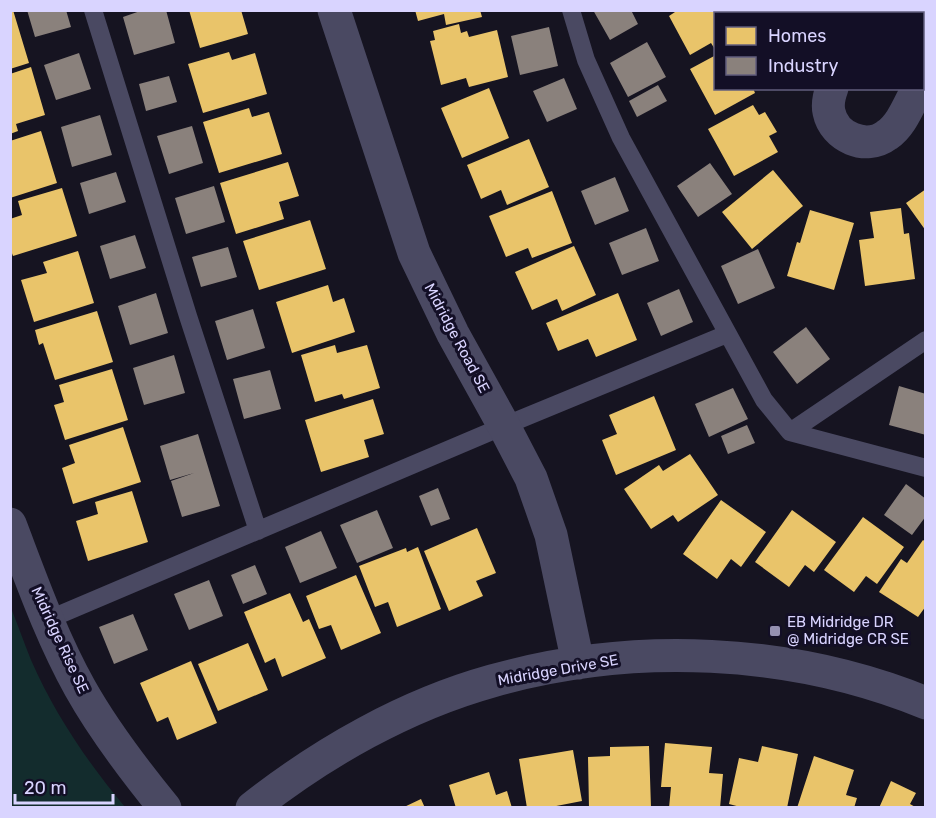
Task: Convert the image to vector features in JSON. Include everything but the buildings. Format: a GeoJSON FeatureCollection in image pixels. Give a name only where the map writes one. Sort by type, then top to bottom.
{"type":"FeatureCollection","features":[{"type":"Feature","properties":{"kind":"street","name":"Midridge Road SE"},"geometry":{"type":"LineString","coordinates":[[334,10],[414,253],[453,334],[531,478],[551,535],[578,663]]}},
{"type":"Feature","properties":{"kind":"street"},"geometry":{"type":"LineString","coordinates":[[831,90],[829,113],[840,132],[849,139],[874,142],[886,137],[895,128],[917,90]]}},
{"type":"Feature","properties":{"kind":"street","name":"Midridge Rise SE"},"geometry":{"type":"LineString","coordinates":[[10,524],[47,620],[80,688],[115,742],[165,807]]}},
{"type":"Feature","properties":{"kind":"street","name":"Midridge Drive SE"},"geometry":{"type":"LineString","coordinates":[[252,807],[358,737],[418,708],[491,681],[578,663],[673,655],[777,662],[861,681],[926,703]]}},
{"type":"Feature","properties":{"kind":"lane"},"geometry":{"type":"LineString","coordinates":[[93,10],[177,282],[258,531]]}},
{"type":"Feature","properties":{"kind":"lane"},"geometry":{"type":"LineString","coordinates":[[571,10],[586,60],[621,138],[764,400],[790,432],[926,468]]}},
{"type":"Feature","properties":{"kind":"lane"},"geometry":{"type":"LineString","coordinates":[[47,620],[727,334]]}},
{"type":"Feature","properties":{"kind":"lane"},"geometry":{"type":"LineString","coordinates":[[790,432],[926,340]]}},
{"type":"Feature","properties":{"kind":"green space"},"geometry":{"type":"Polygon","coordinates":[[[11,608],[31,660],[50,699],[85,755],[125,807],[11,807],[11,608]]]}},
{"type":"Feature","properties":{"kind":"place","name":"EB Midridge DR @ Midridge CR SE"},"geometry":{"type":"Point","coordinates":[775,631]}}]}
